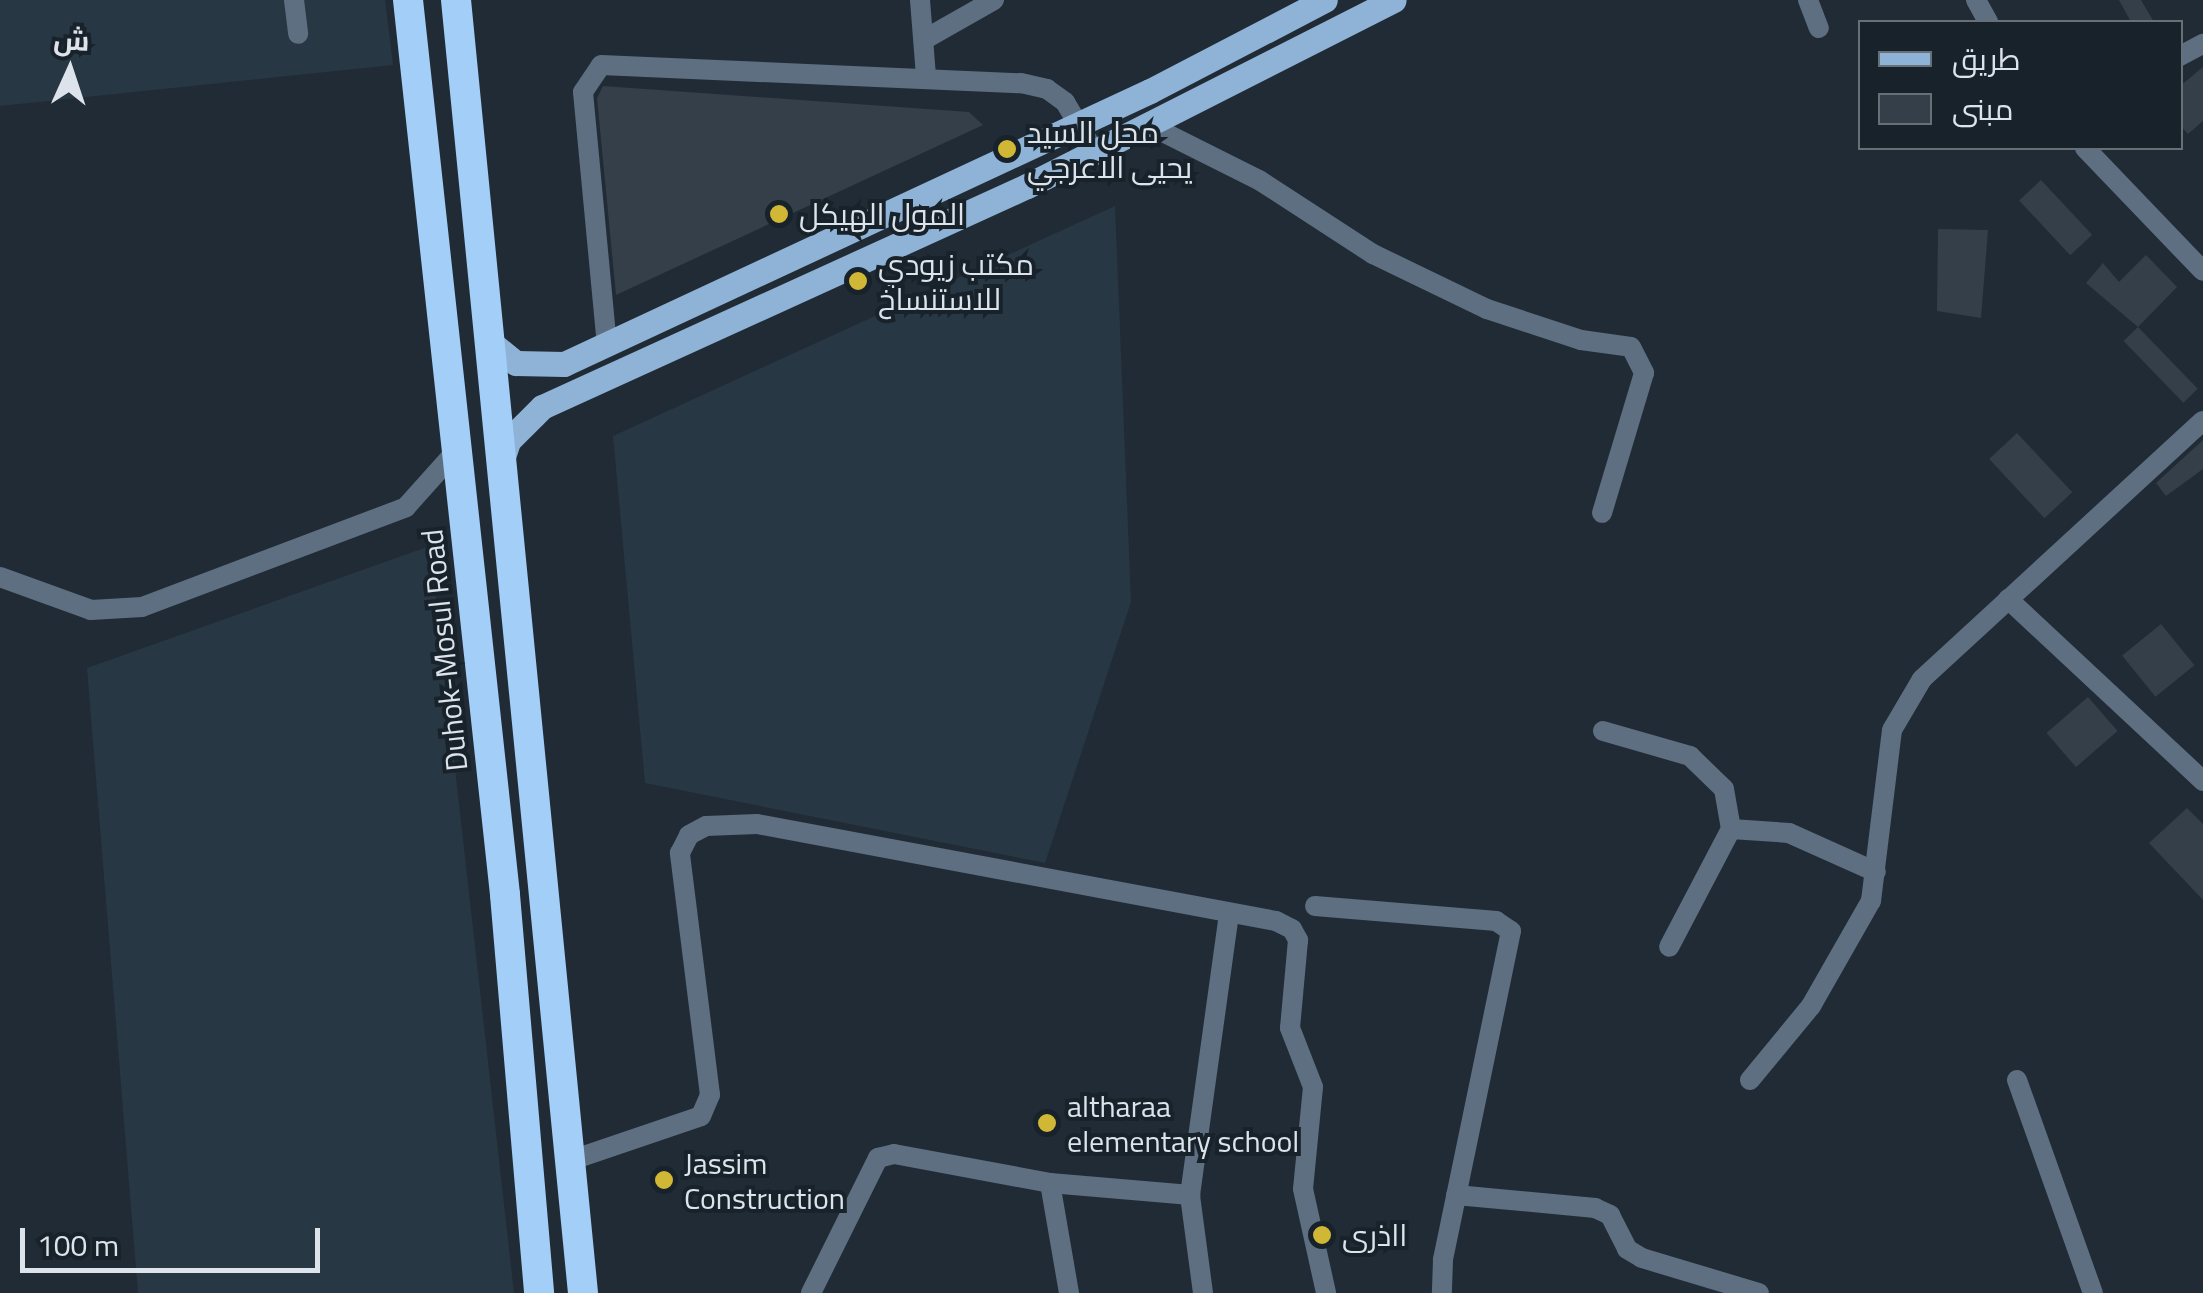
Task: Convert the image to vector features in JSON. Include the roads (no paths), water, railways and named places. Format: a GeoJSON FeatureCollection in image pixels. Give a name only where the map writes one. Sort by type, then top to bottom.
{"type":"FeatureCollection","features":[{"type":"Feature","properties":{"kind":"highway","name":"Duhok-Mosul Road"},"geometry":{"type":"LineString","coordinates":[[408,0],[505,895],[538,1293]]}},
{"type":"Feature","properties":{"kind":"highway"},"geometry":{"type":"LineString","coordinates":[[456,0],[582,1293]]}},
{"type":"Feature","properties":{"kind":"main road"},"geometry":{"type":"LineString","coordinates":[[491,343],[516,362],[548,367],[607,346],[1079,124],[1326,0]]}},
{"type":"Feature","properties":{"kind":"main road"},"geometry":{"type":"LineString","coordinates":[[501,463],[508,441],[542,407],[1094,151],[1392,0]]}},
{"type":"Feature","properties":{"kind":"street"},"geometry":{"type":"LineString","coordinates":[[294,0],[298,34]]}},
{"type":"Feature","properties":{"kind":"street"},"geometry":{"type":"LineString","coordinates":[[920,0],[927,38],[926,76]]}},
{"type":"Feature","properties":{"kind":"street"},"geometry":{"type":"LineString","coordinates":[[927,38],[994,0]]}},
{"type":"Feature","properties":{"kind":"street"},"geometry":{"type":"LineString","coordinates":[[1808,0],[1819,28]]}},
{"type":"Feature","properties":{"kind":"street"},"geometry":{"type":"LineString","coordinates":[[607,346],[582,92],[601,65],[926,76],[1046,88],[1079,124],[1094,151]]}},
{"type":"Feature","properties":{"kind":"street"},"geometry":{"type":"LineString","coordinates":[[1147,124],[1259,180],[1373,254],[1487,309],[1581,340],[1630,347],[1644,373],[1602,513]]}},
{"type":"Feature","properties":{"kind":"street"},"geometry":{"type":"LineString","coordinates":[[2087,150],[2203,271]]}},
{"type":"Feature","properties":{"kind":"street"},"geometry":{"type":"LineString","coordinates":[[1750,1080],[1830,974],[1871,901],[1892,730],[1922,679],[2203,420]]}},
{"type":"Feature","properties":{"kind":"street"},"geometry":{"type":"LineString","coordinates":[[0,577],[91,610],[142,607],[406,507],[457,450]]}},
{"type":"Feature","properties":{"kind":"street"},"geometry":{"type":"LineString","coordinates":[[2008,599],[2203,781]]}},
{"type":"Feature","properties":{"kind":"street"},"geometry":{"type":"LineString","coordinates":[[1604,731],[1690,756],[1711,770],[1724,789],[1731,829],[1669,947]]}},
{"type":"Feature","properties":{"kind":"street"},"geometry":{"type":"LineString","coordinates":[[572,1160],[634,1136],[676,1129],[700,1116],[710,1095],[680,852],[689,835],[706,826],[757,824],[1276,921],[1298,940],[1290,1028],[1312,1088],[1304,1190],[1326,1293]]}},
{"type":"Feature","properties":{"kind":"street"},"geometry":{"type":"LineString","coordinates":[[1731,829],[1788,833],[1876,872]]}},
{"type":"Feature","properties":{"kind":"street"},"geometry":{"type":"LineString","coordinates":[[1315,906],[1496,921],[1511,931],[1456,1195],[1442,1293]]}},
{"type":"Feature","properties":{"kind":"street"},"geometry":{"type":"LineString","coordinates":[[1204,1293],[1190,1195],[1230,914]]}},
{"type":"Feature","properties":{"kind":"street"},"geometry":{"type":"LineString","coordinates":[[2016,1080],[2093,1293]]}},
{"type":"Feature","properties":{"kind":"street"},"geometry":{"type":"LineString","coordinates":[[811,1293],[878,1158],[894,1154],[1050,1182],[1190,1195]]}},
{"type":"Feature","properties":{"kind":"street"},"geometry":{"type":"LineString","coordinates":[[1050,1182],[1069,1293]]}},
{"type":"Feature","properties":{"kind":"street"},"geometry":{"type":"LineString","coordinates":[[1456,1195],[1595,1208],[1610,1214],[1627,1250],[1642,1258],[1759,1293]]}},
{"type":"Feature","properties":{"kind":"place","name":"محل السيد يحيى الاعرجي"},"geometry":{"type":"Point","coordinates":[1007,149]}},
{"type":"Feature","properties":{"kind":"place","name":"المول الهيكل"},"geometry":{"type":"Point","coordinates":[779,214]}},
{"type":"Feature","properties":{"kind":"place","name":"مكتب زيودي للاستنساخ"},"geometry":{"type":"Point","coordinates":[858,281]}},
{"type":"Feature","properties":{"kind":"place","name":"altharaa elementary school"},"geometry":{"type":"Point","coordinates":[1047,1123]}},
{"type":"Feature","properties":{"kind":"place","name":"Jassim Construction"},"geometry":{"type":"Point","coordinates":[664,1180]}},
{"type":"Feature","properties":{"kind":"place","name":"ااذرى"},"geometry":{"type":"Point","coordinates":[1322,1235]}}]}
